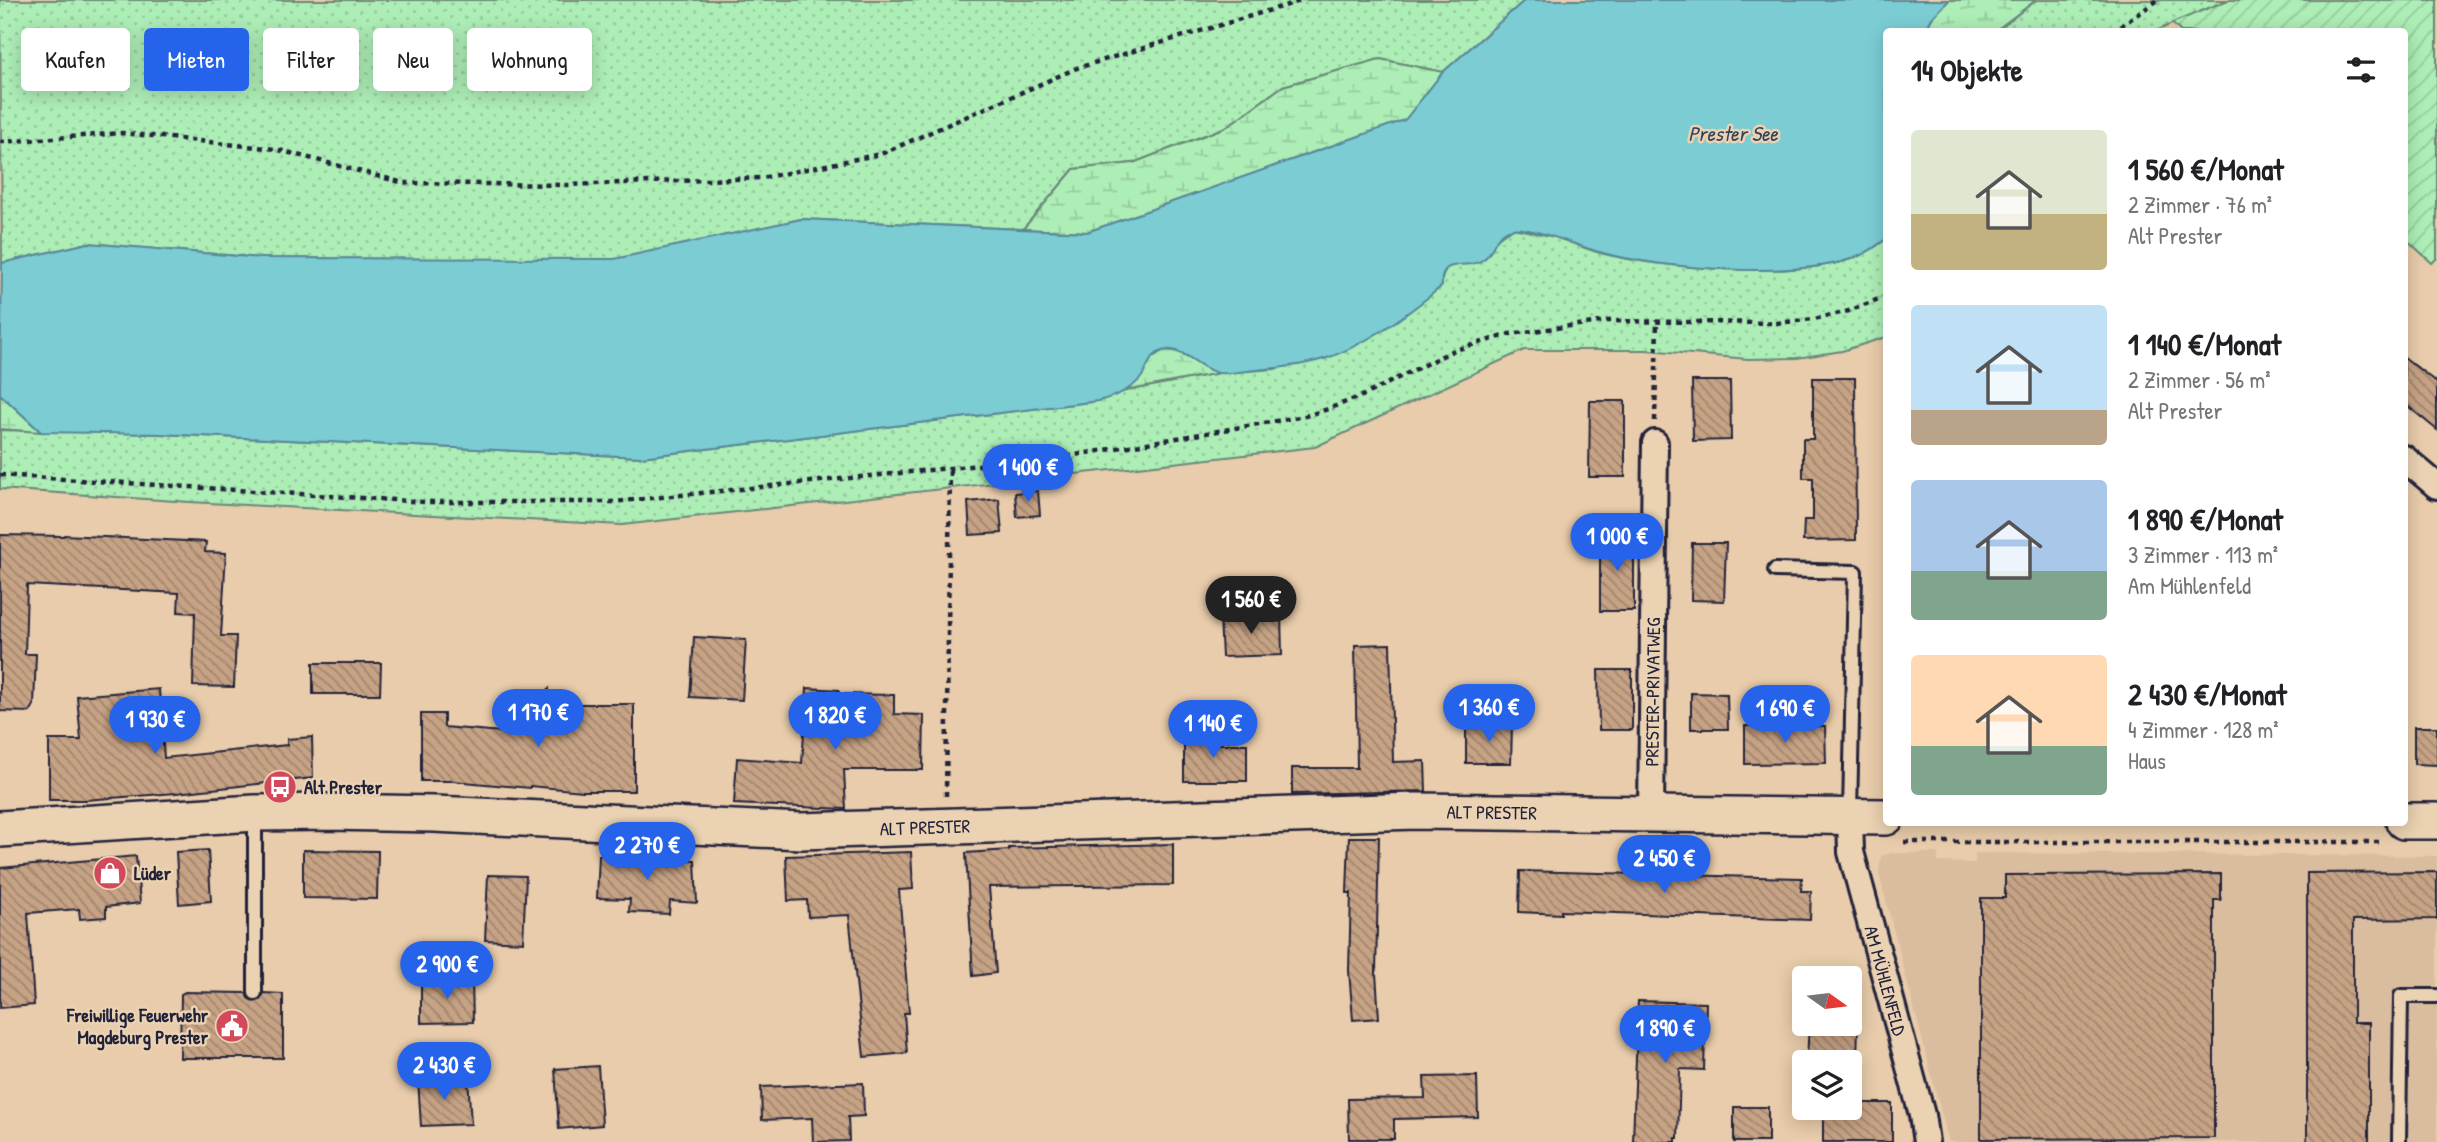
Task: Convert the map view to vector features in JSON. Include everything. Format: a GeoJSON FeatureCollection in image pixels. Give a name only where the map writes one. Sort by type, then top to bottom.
{"type":"FeatureCollection","features":[{"type":"Feature","properties":{"kind":"main road","name":"ALT PRESTER"},"geometry":{"type":"LineString","coordinates":[[0,829],[255,813],[328,812],[434,814],[801,831],[1416,811],[1850,817],[1892,829]]}},
{"type":"Feature","properties":{"kind":"main road"},"geometry":{"type":"LineString","coordinates":[[2400,832],[2437,821]]}},
{"type":"Feature","properties":{"kind":"street","name":"PRESTER-PRIVATWEG"},"geometry":{"type":"LineString","coordinates":[[1651,814],[1655,443]]}},
{"type":"Feature","properties":{"kind":"street"},"geometry":{"type":"LineString","coordinates":[[2408,461],[2437,486]]}},
{"type":"Feature","properties":{"kind":"street","name":"AM MÜHLENFELD"},"geometry":{"type":"LineString","coordinates":[[1850,817],[1851,852],[1922,1115],[1926,1142]]}},
{"type":"Feature","properties":{"kind":"lane"},"geometry":{"type":"LineString","coordinates":[[1775,570],[1855,572],[1850,817]]}},
{"type":"Feature","properties":{"kind":"lane"},"geometry":{"type":"LineString","coordinates":[[255,813],[255,993]]}},
{"type":"Feature","properties":{"kind":"lane"},"geometry":{"type":"LineString","coordinates":[[2399,1142],[2401,996],[2437,996]]}},
{"type":"Feature","properties":{"kind":"path"},"geometry":{"type":"LineString","coordinates":[[0,142],[123,134],[275,149],[404,183],[567,185],[762,177],[881,154],[1077,68],[1304,0]]}},
{"type":"Feature","properties":{"kind":"path"},"geometry":{"type":"LineString","coordinates":[[2118,28],[2158,0]]}},
{"type":"Feature","properties":{"kind":"path"},"geometry":{"type":"LineString","coordinates":[[0,475],[425,502],[614,502],[1069,456],[1305,416],[1344,404],[1452,351],[1510,334],[1576,324],[1657,320],[1777,323],[1814,319],[1849,311],[1883,297]]}},
{"type":"Feature","properties":{"kind":"path"},"geometry":{"type":"LineString","coordinates":[[1655,443],[1657,320]]}},
{"type":"Feature","properties":{"kind":"path"},"geometry":{"type":"LineString","coordinates":[[946,828],[950,469]]}},
{"type":"Feature","properties":{"kind":"path"},"geometry":{"type":"LineString","coordinates":[[1892,829],[2400,832]]}},
{"type":"Feature","properties":{"kind":"shaded area"},"geometry":{"type":"Polygon","coordinates":[[[1891,853],[1938,853],[1938,862],[1975,863],[1975,853],[2437,856],[2437,1142],[1949,1142],[1879,874],[1881,856],[1891,853]]]}},
{"type":"Feature","properties":{"kind":"green space"},"geometry":{"type":"Polygon","coordinates":[[[0,0],[1525,0],[1443,72],[1380,59],[1283,86],[1226,127],[1133,163],[1074,169],[1023,229],[801,219],[614,260],[261,258],[88,243],[2,263],[0,0]]]}},
{"type":"Feature","properties":{"kind":"green space"},"geometry":{"type":"Polygon","coordinates":[[[1949,0],[2036,0],[1999,28],[1927,28],[1932,18],[1949,0]]]}},
{"type":"Feature","properties":{"kind":"green space"},"geometry":{"type":"Polygon","coordinates":[[[2036,0],[2228,0],[2163,28],[2000,28],[2036,0]]]}},
{"type":"Feature","properties":{"kind":"green space"},"geometry":{"type":"Polygon","coordinates":[[[2228,0],[2437,0],[2437,258],[2432,263],[2408,241],[2408,28],[2177,28],[2172,23],[2228,0]]]}},
{"type":"Feature","properties":{"kind":"green space"},"geometry":{"type":"Polygon","coordinates":[[[1380,59],[1443,72],[1405,120],[1087,232],[1023,229],[1074,169],[1133,163],[1226,127],[1283,86],[1380,59]]]}},
{"type":"Feature","properties":{"kind":"green space"},"geometry":{"type":"Polygon","coordinates":[[[1513,228],[1555,237],[1627,259],[1731,270],[1803,268],[1834,263],[1859,256],[1883,241],[1883,338],[1842,351],[1797,358],[1748,359],[1647,350],[1524,350],[1315,447],[622,525],[0,489],[0,430],[160,434],[641,457],[1098,401],[1125,391],[1219,373],[1275,369],[1380,330],[1442,286],[1446,268],[1490,252],[1505,232],[1513,228]]]}},
{"type":"Feature","properties":{"kind":"green space"},"geometry":{"type":"Polygon","coordinates":[[[1164,350],[1185,355],[1219,373],[1125,391],[1143,374],[1150,359],[1164,350]]]}},
{"type":"Feature","properties":{"kind":"green space"},"geometry":{"type":"Polygon","coordinates":[[[0,394],[41,432],[0,429],[0,394]]]}},
{"type":"Feature","properties":{"kind":"water","name":"Prester See"},"geometry":{"type":"Polygon","coordinates":[[[1525,0],[1949,0],[1927,28],[1883,28],[1883,241],[1863,254],[1834,263],[1768,270],[1693,267],[1625,258],[1542,233],[1512,229],[1501,234],[1484,259],[1445,270],[1442,286],[1403,316],[1359,344],[1321,360],[1284,367],[1219,373],[1179,352],[1167,350],[1154,356],[1143,375],[1129,389],[1098,401],[641,457],[160,434],[41,432],[0,394],[2,263],[88,243],[261,258],[614,259],[801,219],[1087,232],[1405,120],[1443,72],[1525,0]]]}},
{"type":"Feature","properties":{"kind":"building"},"geometry":{"type":"Polygon","coordinates":[[[2408,360],[2437,383],[2437,430],[2408,406],[2408,360]]]}},
{"type":"Feature","properties":{"kind":"building"},"geometry":{"type":"Polygon","coordinates":[[[1813,378],[1855,378],[1856,540],[1803,541],[1804,520],[1813,520],[1813,478],[1803,478],[1803,439],[1813,439],[1813,378]]]}},
{"type":"Feature","properties":{"kind":"building"},"geometry":{"type":"Polygon","coordinates":[[[1692,381],[1730,381],[1731,440],[1693,441],[1692,381]]]}},
{"type":"Feature","properties":{"kind":"building"},"geometry":{"type":"Polygon","coordinates":[[[1590,401],[1625,401],[1625,477],[1589,477],[1590,401]]]}},
{"type":"Feature","properties":{"kind":"building"},"geometry":{"type":"Polygon","coordinates":[[[1038,491],[1040,515],[1017,517],[1015,493],[1038,491]]]}},
{"type":"Feature","properties":{"kind":"building"},"geometry":{"type":"Polygon","coordinates":[[[999,499],[1002,533],[970,535],[968,502],[999,499]]]}},
{"type":"Feature","properties":{"kind":"building"},"geometry":{"type":"Polygon","coordinates":[[[1634,534],[1634,611],[1600,611],[1600,535],[1634,534]]]}},
{"type":"Feature","properties":{"kind":"building"},"geometry":{"type":"Polygon","coordinates":[[[0,535],[64,535],[206,542],[205,552],[226,553],[221,636],[236,636],[234,687],[193,686],[195,613],[178,612],[179,593],[27,585],[25,654],[36,654],[34,705],[30,712],[0,711],[0,535]]]}},
{"type":"Feature","properties":{"kind":"building"},"geometry":{"type":"Polygon","coordinates":[[[1692,543],[1726,543],[1724,601],[1691,600],[1692,543]]]}},
{"type":"Feature","properties":{"kind":"building"},"geometry":{"type":"Polygon","coordinates":[[[1281,615],[1282,655],[1222,657],[1220,617],[1281,615]]]}},
{"type":"Feature","properties":{"kind":"building"},"geometry":{"type":"Polygon","coordinates":[[[694,637],[746,640],[742,700],[690,697],[694,637]]]}},
{"type":"Feature","properties":{"kind":"building"},"geometry":{"type":"Polygon","coordinates":[[[1390,644],[1393,762],[1425,761],[1426,791],[1292,794],[1292,768],[1357,768],[1355,645],[1390,644]]]}},
{"type":"Feature","properties":{"kind":"building"},"geometry":{"type":"Polygon","coordinates":[[[313,663],[381,663],[380,694],[313,694],[313,663]]]}},
{"type":"Feature","properties":{"kind":"building"},"geometry":{"type":"Polygon","coordinates":[[[1598,670],[1632,670],[1632,730],[1599,730],[1598,670]]]}},
{"type":"Feature","properties":{"kind":"building"},"geometry":{"type":"Polygon","coordinates":[[[807,688],[839,690],[839,694],[894,695],[894,714],[924,715],[923,770],[844,770],[846,809],[734,804],[737,758],[802,763],[807,688]]]}},
{"type":"Feature","properties":{"kind":"building"},"geometry":{"type":"Polygon","coordinates":[[[159,689],[164,758],[287,745],[287,739],[312,737],[313,778],[176,793],[49,800],[49,740],[81,740],[77,696],[159,689]]]}},
{"type":"Feature","properties":{"kind":"building"},"geometry":{"type":"Polygon","coordinates":[[[549,689],[548,704],[634,704],[634,791],[583,791],[421,781],[421,714],[444,714],[444,727],[502,732],[549,689]]]}},
{"type":"Feature","properties":{"kind":"building"},"geometry":{"type":"Polygon","coordinates":[[[1691,693],[1727,694],[1728,729],[1691,729],[1691,693]]]}},
{"type":"Feature","properties":{"kind":"building"},"geometry":{"type":"Polygon","coordinates":[[[1466,726],[1512,726],[1511,763],[1466,763],[1466,726]]]}},
{"type":"Feature","properties":{"kind":"building"},"geometry":{"type":"Polygon","coordinates":[[[1745,726],[1825,726],[1826,763],[1745,764],[1745,726]]]}},
{"type":"Feature","properties":{"kind":"building"},"geometry":{"type":"Polygon","coordinates":[[[2414,727],[2437,727],[2437,765],[2414,764],[2414,727]]]}},
{"type":"Feature","properties":{"kind":"building"},"geometry":{"type":"Polygon","coordinates":[[[1184,733],[1212,733],[1212,744],[1247,744],[1247,781],[1184,781],[1184,733]]]}},
{"type":"Feature","properties":{"kind":"building"},"geometry":{"type":"Polygon","coordinates":[[[1349,837],[1379,837],[1376,973],[1379,1018],[1353,1020],[1349,971],[1351,893],[1347,893],[1349,837]]]}},
{"type":"Feature","properties":{"kind":"building"},"geometry":{"type":"Polygon","coordinates":[[[1173,844],[1173,885],[989,887],[996,973],[973,976],[966,853],[1009,848],[1173,844]]]}},
{"type":"Feature","properties":{"kind":"building"},"geometry":{"type":"Polygon","coordinates":[[[208,850],[211,901],[179,904],[176,852],[208,850]]]}},
{"type":"Feature","properties":{"kind":"building"},"geometry":{"type":"Polygon","coordinates":[[[303,850],[378,851],[377,899],[303,898],[303,850]]]}},
{"type":"Feature","properties":{"kind":"building"},"geometry":{"type":"Polygon","coordinates":[[[911,852],[913,889],[899,890],[909,1013],[904,1013],[907,1053],[864,1057],[849,915],[808,917],[807,900],[788,901],[786,856],[911,852]]]}},
{"type":"Feature","properties":{"kind":"building"},"geometry":{"type":"Polygon","coordinates":[[[599,855],[695,860],[697,903],[670,901],[669,914],[629,912],[630,899],[597,898],[599,855]]]}},
{"type":"Feature","properties":{"kind":"building"},"geometry":{"type":"Polygon","coordinates":[[[136,856],[140,903],[106,907],[106,917],[80,919],[79,909],[28,913],[34,1005],[0,1008],[0,868],[136,856]]]}},
{"type":"Feature","properties":{"kind":"building"},"geometry":{"type":"Polygon","coordinates":[[[1520,871],[1802,878],[1801,891],[1811,891],[1810,920],[1561,911],[1561,914],[1519,912],[1520,871]]]}},
{"type":"Feature","properties":{"kind":"building"},"geometry":{"type":"Polygon","coordinates":[[[2437,872],[2437,919],[2353,920],[2353,1023],[2369,1023],[2369,1142],[2307,1142],[2307,873],[2437,872]]]}},
{"type":"Feature","properties":{"kind":"building"},"geometry":{"type":"Polygon","coordinates":[[[2221,874],[2221,900],[2214,900],[2214,1138],[1981,1139],[1981,898],[2005,898],[2005,875],[2221,874]]]}},
{"type":"Feature","properties":{"kind":"building"},"geometry":{"type":"Polygon","coordinates":[[[488,875],[526,876],[523,942],[485,940],[488,875]]]}},
{"type":"Feature","properties":{"kind":"building"},"geometry":{"type":"Polygon","coordinates":[[[421,980],[472,980],[473,1022],[421,1023],[421,980]]]}},
{"type":"Feature","properties":{"kind":"building","name":"Freiwillige Feuerwehr Magdeburg Prester"},"geometry":{"type":"Polygon","coordinates":[[[246,993],[254,1002],[260,1000],[264,993],[283,994],[283,1058],[180,1058],[181,994],[246,993]]]}},
{"type":"Feature","properties":{"kind":"building"},"geometry":{"type":"Polygon","coordinates":[[[1638,1001],[1706,1003],[1704,1070],[1680,1069],[1676,1142],[1633,1142],[1638,1001]]]}},
{"type":"Feature","properties":{"kind":"building"},"geometry":{"type":"Polygon","coordinates":[[[1808,1036],[1858,1036],[1857,1050],[1808,1050],[1808,1036]]]}},
{"type":"Feature","properties":{"kind":"building"},"geometry":{"type":"Polygon","coordinates":[[[598,1066],[602,1125],[559,1129],[555,1069],[598,1066]]]}},
{"type":"Feature","properties":{"kind":"building"},"geometry":{"type":"Polygon","coordinates":[[[1477,1076],[1478,1117],[1394,1119],[1394,1139],[1349,1139],[1348,1099],[1425,1098],[1424,1077],[1477,1076]]]}},
{"type":"Feature","properties":{"kind":"building"},"geometry":{"type":"Polygon","coordinates":[[[468,1077],[471,1124],[421,1126],[418,1079],[468,1077]]]}},
{"type":"Feature","properties":{"kind":"building"},"geometry":{"type":"Polygon","coordinates":[[[863,1083],[864,1116],[848,1117],[849,1141],[813,1142],[812,1118],[762,1120],[761,1087],[863,1083]]]}},
{"type":"Feature","properties":{"kind":"building"},"geometry":{"type":"Polygon","coordinates":[[[1862,1103],[1892,1103],[1892,1142],[1823,1142],[1823,1120],[1862,1120],[1862,1103]]]}},
{"type":"Feature","properties":{"kind":"building"},"geometry":{"type":"Polygon","coordinates":[[[1734,1107],[1768,1107],[1768,1142],[1734,1142],[1734,1107]]]}},
{"type":"Feature","properties":{"kind":"place","name":"Alt Prester"},"geometry":{"type":"Point","coordinates":[280,787]}},
{"type":"Feature","properties":{"kind":"place","name":"Lüder"},"geometry":{"type":"Point","coordinates":[110,873]}},
{"type":"Feature","properties":{"kind":"place","name":"Freiwillige Feuerwehr Magdeburg Prester"},"geometry":{"type":"Point","coordinates":[232,1026]}}]}
